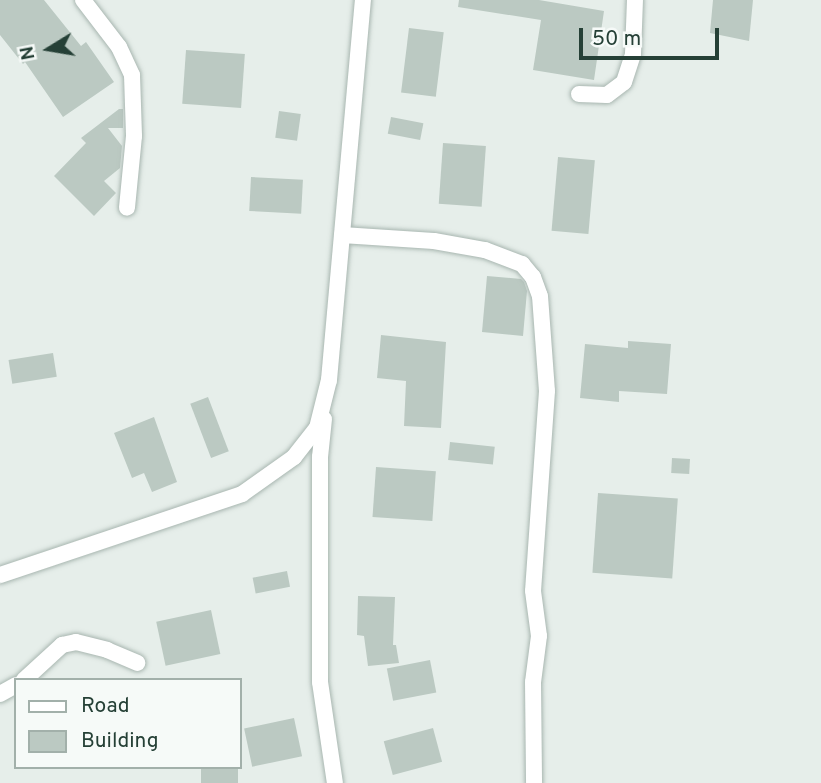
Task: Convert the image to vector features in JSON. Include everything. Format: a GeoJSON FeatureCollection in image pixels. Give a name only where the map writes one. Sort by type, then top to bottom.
{"type":"FeatureCollection","features":[{"type":"Feature","properties":{"kind":"street"},"geometry":{"type":"LineString","coordinates":[[83,0],[119,47],[132,75],[134,136],[127,208]]}},
{"type":"Feature","properties":{"kind":"street"},"geometry":{"type":"LineString","coordinates":[[335,783],[320,682],[320,457],[363,0]]}},
{"type":"Feature","properties":{"kind":"street"},"geometry":{"type":"LineString","coordinates":[[579,94],[607,95],[624,82],[633,54],[635,0]]}},
{"type":"Feature","properties":{"kind":"street"},"geometry":{"type":"LineString","coordinates":[[342,235],[435,241],[485,250],[523,264],[533,277],[540,296],[547,391],[533,591],[539,636],[533,682],[534,783]]}},
{"type":"Feature","properties":{"kind":"street"},"geometry":{"type":"LineString","coordinates":[[0,575],[242,494],[293,457],[317,428],[329,380]]}},
{"type":"Feature","properties":{"kind":"street"},"geometry":{"type":"LineString","coordinates":[[26,678],[62,645],[76,642],[107,650],[137,663]]}},
{"type":"Feature","properties":{"kind":"building"},"geometry":{"type":"Polygon","coordinates":[[[0,0],[44,0],[81,46],[86,42],[114,82],[63,117],[25,62],[23,64],[0,35],[0,0]]]}},
{"type":"Feature","properties":{"kind":"building"},"geometry":{"type":"Polygon","coordinates":[[[459,0],[539,0],[604,11],[594,80],[533,70],[541,20],[458,7],[459,0]]]}},
{"type":"Feature","properties":{"kind":"building"},"geometry":{"type":"Polygon","coordinates":[[[713,0],[753,0],[749,41],[710,33],[713,0]]]}},
{"type":"Feature","properties":{"kind":"building"},"geometry":{"type":"Polygon","coordinates":[[[409,28],[444,32],[436,97],[401,93],[409,28]]]}},
{"type":"Feature","properties":{"kind":"building"},"geometry":{"type":"Polygon","coordinates":[[[186,50],[245,54],[241,108],[182,104],[186,50]]]}},
{"type":"Feature","properties":{"kind":"building"},"geometry":{"type":"Polygon","coordinates":[[[119,109],[123,109],[123,128],[108,128],[122,146],[120,168],[104,181],[116,193],[94,216],[54,176],[86,143],[81,138],[119,109]]]}},
{"type":"Feature","properties":{"kind":"building"},"geometry":{"type":"Polygon","coordinates":[[[279,111],[301,114],[297,141],[275,138],[279,111]]]}},
{"type":"Feature","properties":{"kind":"building"},"geometry":{"type":"Polygon","coordinates":[[[391,117],[423,123],[420,140],[388,134],[391,117]]]}},
{"type":"Feature","properties":{"kind":"building"},"geometry":{"type":"Polygon","coordinates":[[[443,143],[486,146],[482,207],[439,204],[443,143]]]}},
{"type":"Feature","properties":{"kind":"building"},"geometry":{"type":"Polygon","coordinates":[[[558,157],[595,160],[588,234],[552,231],[558,157]]]}},
{"type":"Feature","properties":{"kind":"building"},"geometry":{"type":"Polygon","coordinates":[[[251,177],[303,180],[301,214],[249,211],[251,177]]]}},
{"type":"Feature","properties":{"kind":"building"},"geometry":{"type":"Polygon","coordinates":[[[487,276],[521,279],[524,282],[527,291],[523,336],[482,332],[487,276]]]}},
{"type":"Feature","properties":{"kind":"building"},"geometry":{"type":"Polygon","coordinates":[[[381,335],[446,342],[441,428],[404,426],[406,381],[377,378],[381,335]]]}},
{"type":"Feature","properties":{"kind":"building"},"geometry":{"type":"Polygon","coordinates":[[[628,341],[671,344],[667,394],[619,391],[619,402],[580,398],[585,344],[628,348],[628,341]]]}},
{"type":"Feature","properties":{"kind":"building"},"geometry":{"type":"Polygon","coordinates":[[[53,353],[57,377],[12,384],[9,360],[53,353]]]}},
{"type":"Feature","properties":{"kind":"building"},"geometry":{"type":"Polygon","coordinates":[[[208,397],[229,451],[211,458],[190,404],[208,397]]]}},
{"type":"Feature","properties":{"kind":"building"},"geometry":{"type":"Polygon","coordinates":[[[154,417],[177,482],[152,492],[144,473],[132,478],[114,433],[154,417]]]}},
{"type":"Feature","properties":{"kind":"building"},"geometry":{"type":"Polygon","coordinates":[[[450,442],[495,447],[493,465],[448,460],[450,442]]]}},
{"type":"Feature","properties":{"kind":"building"},"geometry":{"type":"Polygon","coordinates":[[[672,458],[690,459],[689,474],[671,473],[672,458]]]}},
{"type":"Feature","properties":{"kind":"building"},"geometry":{"type":"Polygon","coordinates":[[[376,467],[436,471],[432,521],[373,517],[376,467]]]}},
{"type":"Feature","properties":{"kind":"building"},"geometry":{"type":"Polygon","coordinates":[[[598,493],[678,499],[672,578],[592,573],[598,493]]]}},
{"type":"Feature","properties":{"kind":"building"},"geometry":{"type":"Polygon","coordinates":[[[287,571],[290,587],[256,593],[253,578],[287,571]]]}},
{"type":"Feature","properties":{"kind":"building"},"geometry":{"type":"Polygon","coordinates":[[[358,596],[395,597],[393,645],[396,645],[399,663],[368,666],[364,636],[357,635],[358,596]]]}},
{"type":"Feature","properties":{"kind":"building"},"geometry":{"type":"Polygon","coordinates":[[[211,610],[220,654],[166,666],[156,622],[211,610]]]}},
{"type":"Feature","properties":{"kind":"building"},"geometry":{"type":"Polygon","coordinates":[[[430,660],[436,692],[393,701],[387,668],[430,660]]]}},
{"type":"Feature","properties":{"kind":"building"},"geometry":{"type":"Polygon","coordinates":[[[294,718],[302,756],[252,767],[244,729],[294,718]]]}},
{"type":"Feature","properties":{"kind":"building"},"geometry":{"type":"Polygon","coordinates":[[[433,728],[442,762],[393,775],[384,741],[433,728]]]}},
{"type":"Feature","properties":{"kind":"building"},"geometry":{"type":"Polygon","coordinates":[[[201,769],[238,769],[238,783],[201,783],[201,769]]]}}]}
